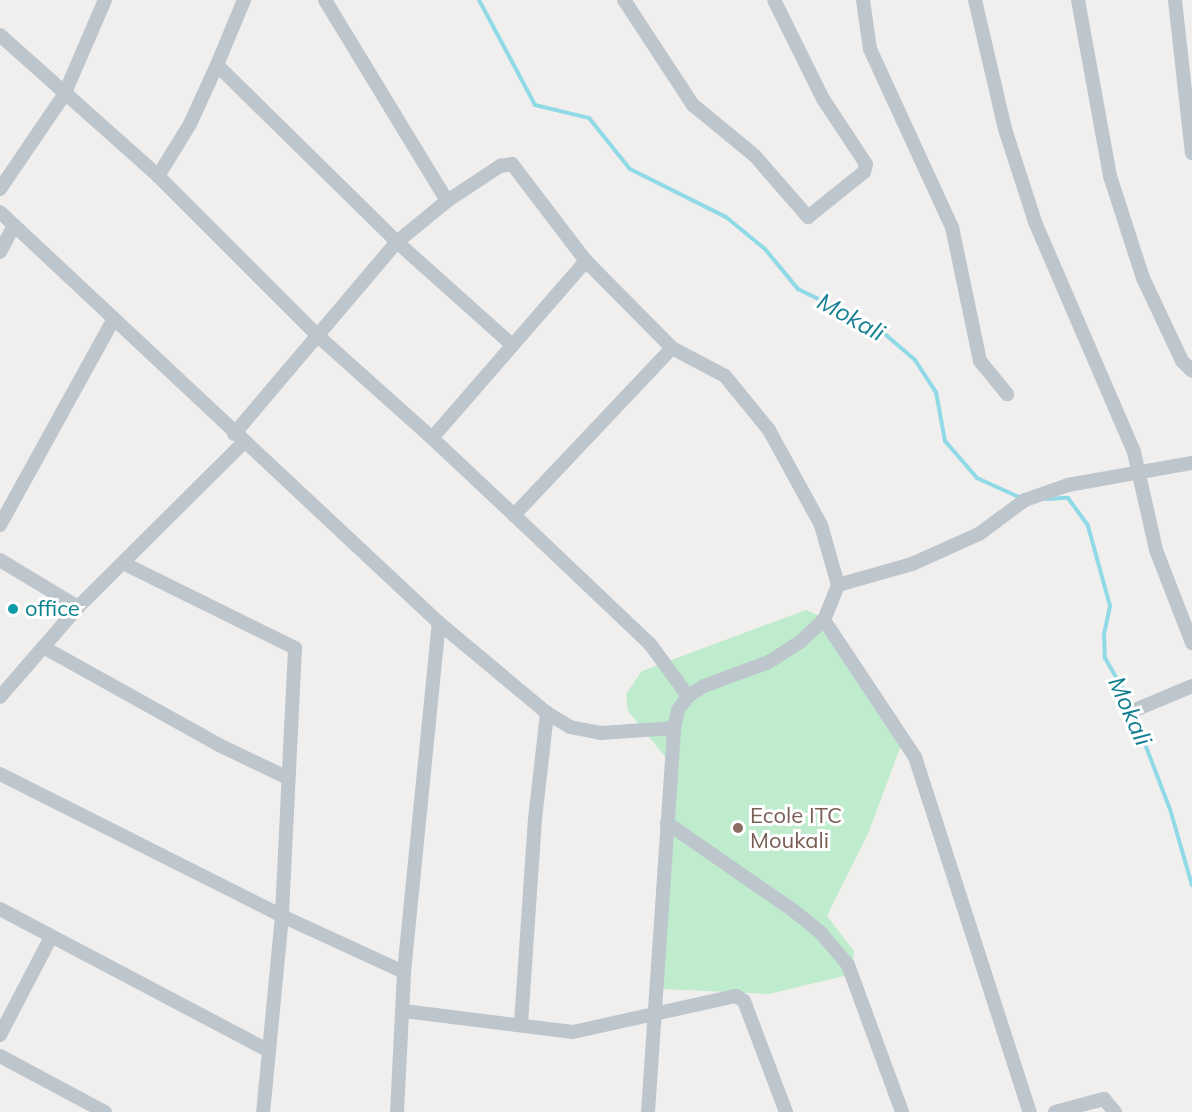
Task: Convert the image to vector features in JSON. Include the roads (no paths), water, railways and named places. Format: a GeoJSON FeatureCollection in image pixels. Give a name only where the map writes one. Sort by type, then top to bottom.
{"type":"FeatureCollection","features":[{"type":"Feature","properties":{"kind":"street"},"geometry":{"type":"LineString","coordinates":[[0,189],[64,95],[105,0]]}},
{"type":"Feature","properties":{"kind":"street"},"geometry":{"type":"LineString","coordinates":[[158,176],[190,124],[244,0]]}},
{"type":"Feature","properties":{"kind":"street"},"geometry":{"type":"LineString","coordinates":[[325,0],[447,201]]}},
{"type":"Feature","properties":{"kind":"street"},"geometry":{"type":"LineString","coordinates":[[624,0],[693,105],[755,156],[808,216],[864,172],[866,164],[823,99],[774,0]]}},
{"type":"Feature","properties":{"kind":"street"},"geometry":{"type":"LineString","coordinates":[[863,0],[870,50],[952,227],[980,361],[1007,394]]}},
{"type":"Feature","properties":{"kind":"street"},"geometry":{"type":"LineString","coordinates":[[975,0],[1005,129],[1035,222],[1140,472],[1156,550],[1192,643]]}},
{"type":"Feature","properties":{"kind":"street"},"geometry":{"type":"LineString","coordinates":[[1078,0],[1110,176],[1143,278],[1182,361],[1192,371]]}},
{"type":"Feature","properties":{"kind":"street"},"geometry":{"type":"LineString","coordinates":[[1175,0],[1192,153]]}},
{"type":"Feature","properties":{"kind":"street"},"geometry":{"type":"LineString","coordinates":[[0,35],[64,95],[158,176],[318,336],[432,438],[650,644],[687,696]]}},
{"type":"Feature","properties":{"kind":"street"},"geometry":{"type":"LineString","coordinates":[[217,65],[397,242],[512,345]]}},
{"type":"Feature","properties":{"kind":"street"},"geometry":{"type":"LineString","coordinates":[[0,697],[45,648],[78,607],[123,563],[238,439],[318,336],[397,242],[447,201],[500,166],[512,164],[586,261],[672,348],[725,376],[769,430],[821,525],[838,585],[824,620],[800,642],[769,662],[704,686],[687,696],[678,710],[674,728],[651,1015],[648,1112]]}},
{"type":"Feature","properties":{"kind":"street"},"geometry":{"type":"LineString","coordinates":[[0,212],[238,439],[439,623],[547,713],[570,727],[601,733],[674,728]]}},
{"type":"Feature","properties":{"kind":"street"},"geometry":{"type":"LineString","coordinates":[[0,252],[14,226]]}},
{"type":"Feature","properties":{"kind":"street"},"geometry":{"type":"LineString","coordinates":[[432,438],[586,261]]}},
{"type":"Feature","properties":{"kind":"street"},"geometry":{"type":"LineString","coordinates":[[0,525],[112,320]]}},
{"type":"Feature","properties":{"kind":"street"},"geometry":{"type":"LineString","coordinates":[[514,515],[672,348]]}},
{"type":"Feature","properties":{"kind":"street"},"geometry":{"type":"LineString","coordinates":[[838,585],[912,564],[972,538],[1025,500],[1068,484],[1192,463]]}},
{"type":"Feature","properties":{"kind":"street"},"geometry":{"type":"LineString","coordinates":[[0,560],[78,607]]}},
{"type":"Feature","properties":{"kind":"street"},"geometry":{"type":"LineString","coordinates":[[123,563],[295,648],[282,916],[267,1050],[263,1112]]}},
{"type":"Feature","properties":{"kind":"street"},"geometry":{"type":"LineString","coordinates":[[824,620],[915,757],[1030,1112]]}},
{"type":"Feature","properties":{"kind":"street"},"geometry":{"type":"LineString","coordinates":[[397,1112],[404,1011],[404,972],[439,623]]}},
{"type":"Feature","properties":{"kind":"street"},"geometry":{"type":"LineString","coordinates":[[45,648],[183,726],[288,778]]}},
{"type":"Feature","properties":{"kind":"street"},"geometry":{"type":"LineString","coordinates":[[1135,710],[1192,686]]}},
{"type":"Feature","properties":{"kind":"street"},"geometry":{"type":"LineString","coordinates":[[521,1024],[535,819],[547,713]]}},
{"type":"Feature","properties":{"kind":"street"},"geometry":{"type":"LineString","coordinates":[[0,774],[282,916],[404,972]]}},
{"type":"Feature","properties":{"kind":"street"},"geometry":{"type":"LineString","coordinates":[[667,823],[794,911],[820,933],[848,965],[902,1112]]}},
{"type":"Feature","properties":{"kind":"street"},"geometry":{"type":"LineString","coordinates":[[0,909],[267,1050]]}},
{"type":"Feature","properties":{"kind":"street"},"geometry":{"type":"LineString","coordinates":[[0,1035],[51,937]]}},
{"type":"Feature","properties":{"kind":"street"},"geometry":{"type":"LineString","coordinates":[[404,1011],[573,1032],[708,1001],[740,997],[786,1112]]}},
{"type":"Feature","properties":{"kind":"street"},"geometry":{"type":"LineString","coordinates":[[0,1056],[105,1112]]}},
{"type":"Feature","properties":{"kind":"street"},"geometry":{"type":"LineString","coordinates":[[1055,1112],[1104,1099],[1115,1112]]}},
{"type":"Feature","properties":{"kind":"waterway","name":"Mokali"},"geometry":{"type":"LineString","coordinates":[[479,0],[535,105],[589,118],[630,169],[726,217],[765,249],[798,289],[879,329],[915,360],[936,392],[945,441],[977,478],[1021,498]]}},
{"type":"Feature","properties":{"kind":"waterway","name":"Mokali"},"geometry":{"type":"LineString","coordinates":[[1046,499],[1068,498],[1088,526],[1110,606],[1104,635],[1105,658],[1125,692],[1170,809],[1192,885]]}},
{"type":"Feature","properties":{"kind":"place","name":"office"},"geometry":{"type":"Point","coordinates":[13,609]}},
{"type":"Feature","properties":{"kind":"place","name":"Ecole ITC Moukali"},"geometry":{"type":"Point","coordinates":[738,828]}}]}
